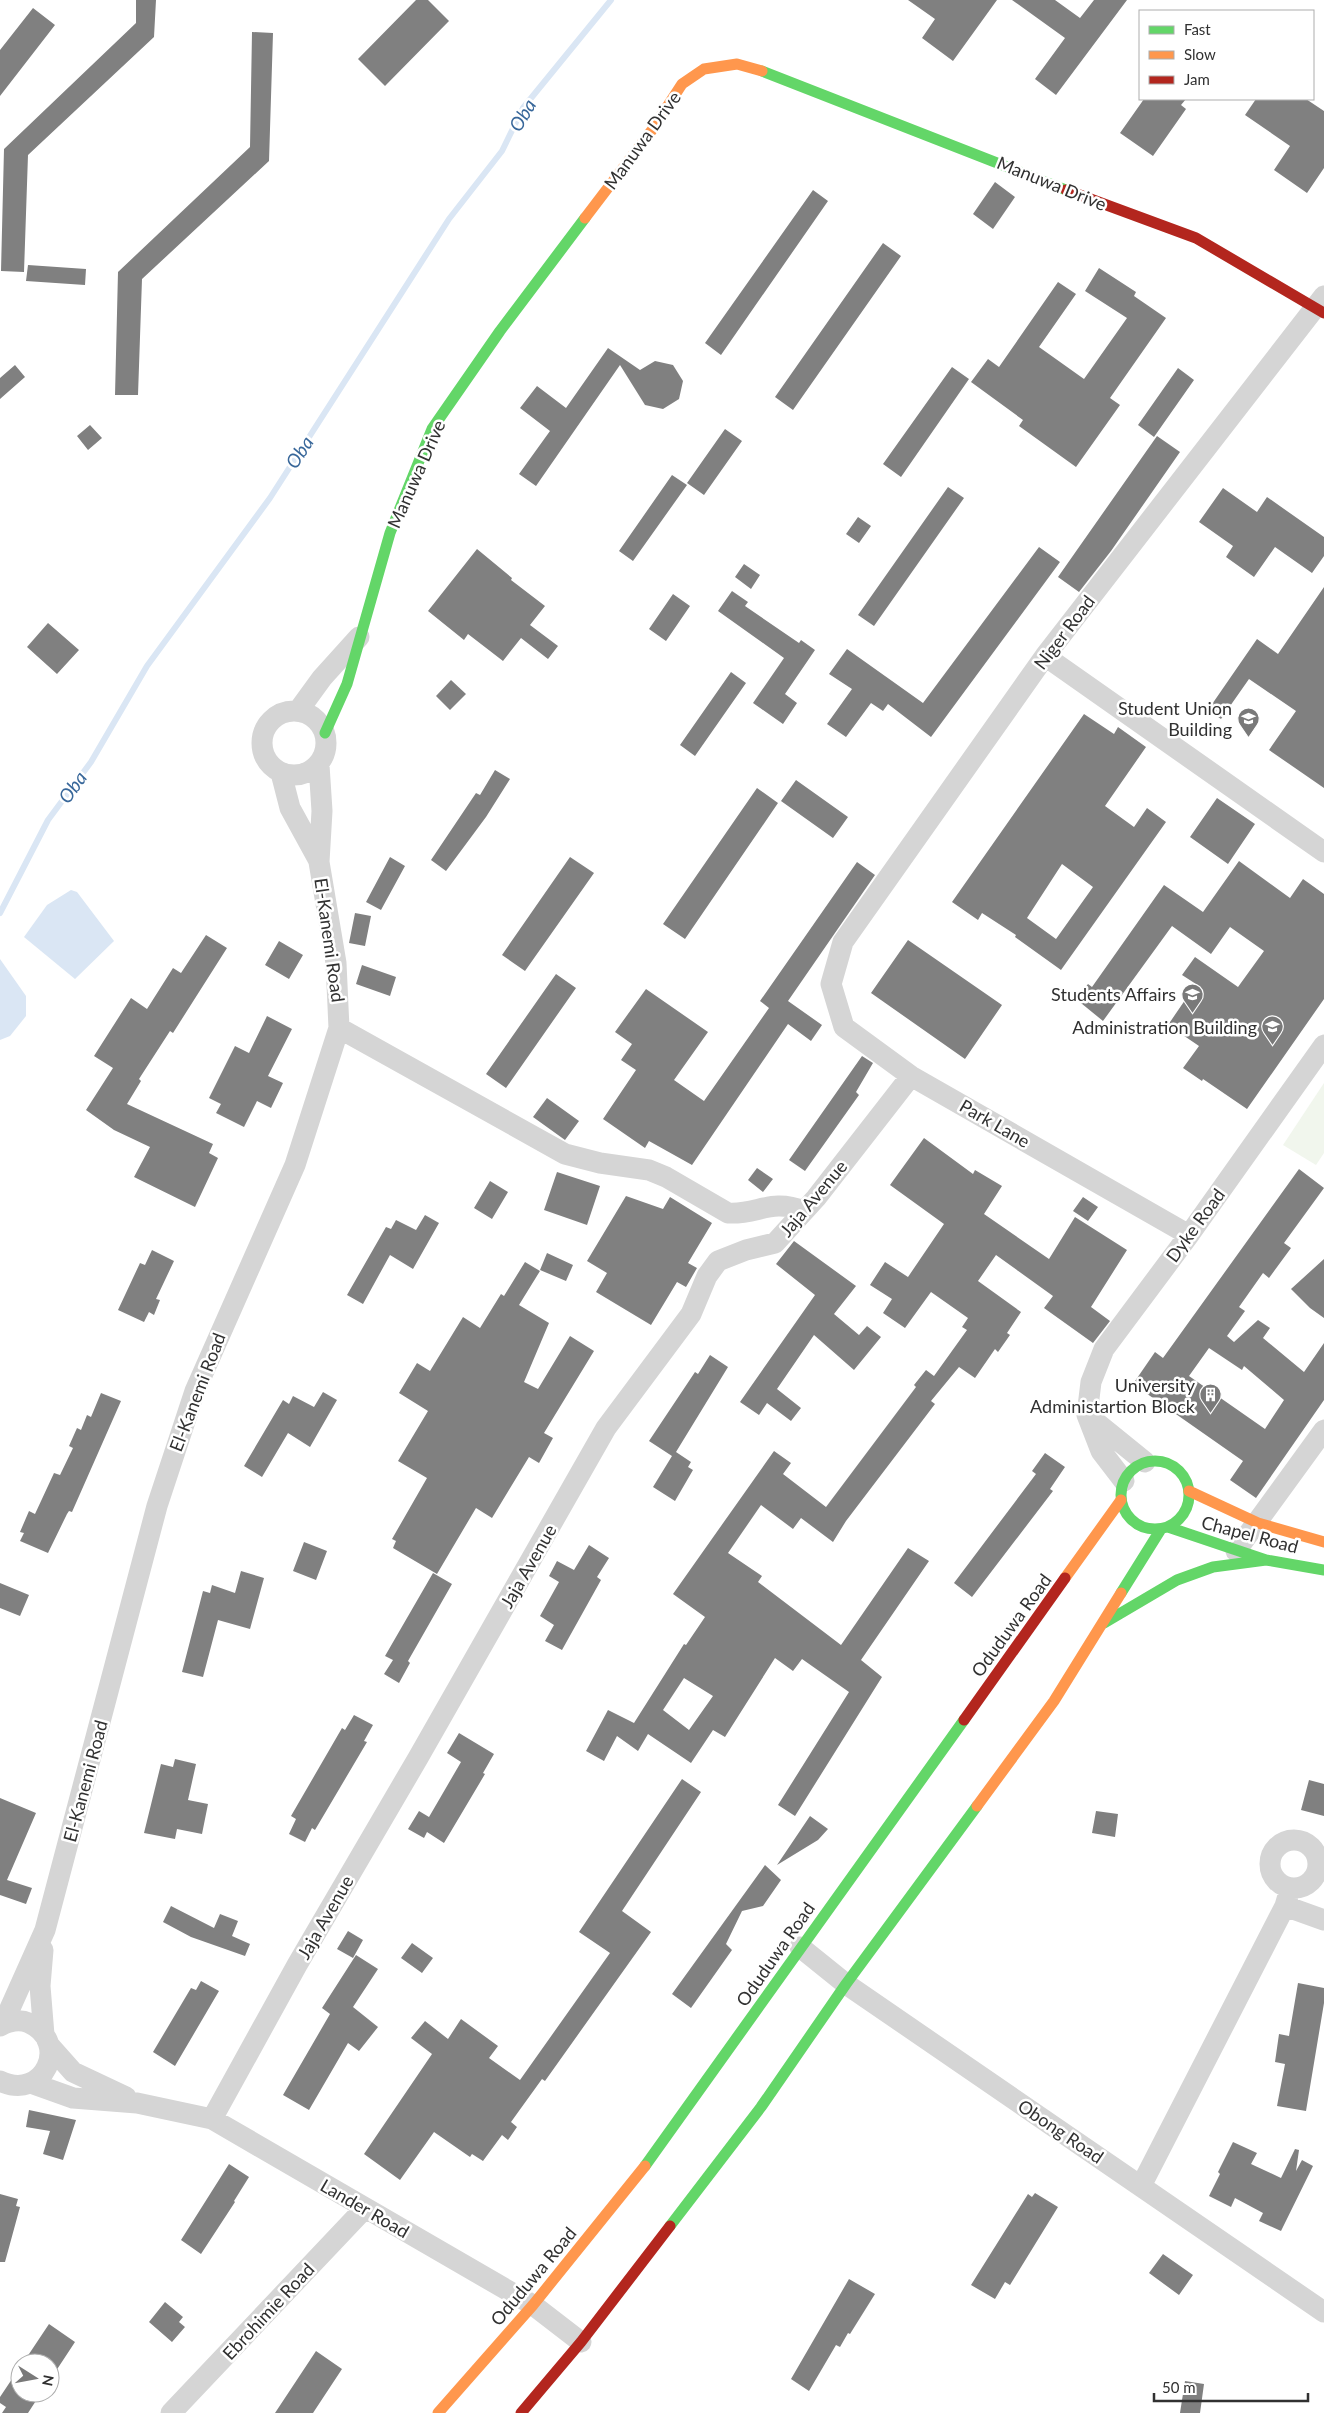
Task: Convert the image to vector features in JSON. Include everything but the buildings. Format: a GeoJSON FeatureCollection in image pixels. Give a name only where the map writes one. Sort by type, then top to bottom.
{"type":"FeatureCollection","features":[{"type":"Feature","properties":{"kind":"street","name":"Manuwa Drive"},"geometry":{"type":"LineString","coordinates":[[325,733],[348,684],[359,636],[390,533],[432,429],[500,331],[652,130],[682,84],[704,69],[737,64],[762,71],[1086,198],[1196,238],[1321,306]]}},
{"type":"Feature","properties":{"kind":"street","name":"Niger Road"},"geometry":{"type":"LineString","coordinates":[[831,984],[842,942],[1045,656],[1321,306]]}},
{"type":"Feature","properties":{"kind":"street","name":"Manuwa Drive"},"geometry":{"type":"LineString","coordinates":[[298,711],[322,678],[359,636]]}},
{"type":"Feature","properties":{"kind":"street"},"geometry":{"type":"LineString","coordinates":[[1045,656],[1324,852]]}},
{"type":"Feature","properties":{"kind":"street"},"geometry":{"type":"LineString","coordinates":[[298,711],[308,714],[318,721],[325,733],[327,744],[324,755],[319,765],[310,772],[299,775],[281,773],[265,757],[262,746],[263,735],[268,724],[286,712],[298,711]]}},
{"type":"Feature","properties":{"kind":"street","name":"El-Kanemi Road"},"geometry":{"type":"LineString","coordinates":[[2,2025],[45,1930],[157,1506],[194,1391],[295,1165],[339,1028],[336,963],[320,862],[322,810],[319,765]]}},
{"type":"Feature","properties":{"kind":"street","name":"El-Kanemi Road"},"geometry":{"type":"LineString","coordinates":[[281,773],[290,808],[320,862]]}},
{"type":"Feature","properties":{"kind":"street","name":"Park Lane"},"geometry":{"type":"LineString","coordinates":[[831,984],[844,1027],[911,1076],[1189,1235]]}},
{"type":"Feature","properties":{"kind":"street"},"geometry":{"type":"LineString","coordinates":[[339,1028],[564,1154],[600,1163],[649,1170],[666,1177],[728,1213],[742,1212],[771,1205],[804,1211]]}},
{"type":"Feature","properties":{"kind":"street","name":"Dyke Road"},"geometry":{"type":"LineString","coordinates":[[1123,1490],[1101,1451],[1087,1415],[1092,1382],[1104,1350],[1189,1235],[1324,1045]]}},
{"type":"Feature","properties":{"kind":"street","name":"Jaja Avenue"},"geometry":{"type":"LineString","coordinates":[[212,2119],[297,1965],[606,1428],[691,1314],[707,1276],[718,1261],[746,1250],[775,1243],[804,1211],[911,1076]]}},
{"type":"Feature","properties":{"kind":"street"},"geometry":{"type":"LineString","coordinates":[[1087,1415],[1145,1462]]}},
{"type":"Feature","properties":{"kind":"street"},"geometry":{"type":"LineString","coordinates":[[1236,1551],[1324,1430]]}},
{"type":"Feature","properties":{"kind":"street"},"geometry":{"type":"LineString","coordinates":[[1162,1461],[1170,1464],[1184,1476],[1189,1492],[1184,1513],[1177,1521],[1164,1528],[1150,1529],[1140,1526],[1124,1511],[1123,1490],[1137,1466],[1145,1462],[1162,1461]]}},
{"type":"Feature","properties":{"kind":"street","name":"Oduduwa Road"},"geometry":{"type":"LineString","coordinates":[[438,2413],[534,2305],[635,2180],[721,2062],[1123,1490]]}},
{"type":"Feature","properties":{"kind":"street","name":"Chapel Road"},"geometry":{"type":"LineString","coordinates":[[1189,1492],[1258,1523],[1324,1542]]}},
{"type":"Feature","properties":{"kind":"street"},"geometry":{"type":"LineString","coordinates":[[521,2413],[581,2342],[761,2108],[846,1984],[1054,1700],[1164,1528]]}},
{"type":"Feature","properties":{"kind":"street","name":"Chapel Road"},"geometry":{"type":"LineString","coordinates":[[1164,1528],[1266,1560],[1324,1570]]}},
{"type":"Feature","properties":{"kind":"street"},"geometry":{"type":"LineString","coordinates":[[1101,1626],[1177,1580],[1213,1568],[1266,1560]]}},
{"type":"Feature","properties":{"kind":"street"},"geometry":{"type":"LineString","coordinates":[[1141,2186],[1287,1897],[1324,1920]]}},
{"type":"Feature","properties":{"kind":"street","name":"El-Kanemi Road"},"geometry":{"type":"LineString","coordinates":[[31,2083],[40,2077],[47,2068],[50,2057],[40,1986],[45,1930]]}},
{"type":"Feature","properties":{"kind":"street","name":"Obong Road"},"geometry":{"type":"LineString","coordinates":[[800,1947],[846,1984],[1324,2312]]}},
{"type":"Feature","properties":{"kind":"street","name":"Lander Road"},"geometry":{"type":"LineString","coordinates":[[2,2025],[14,2021],[36,2026],[73,2072],[137,2103]]}},
{"type":"Feature","properties":{"kind":"street"},"geometry":{"type":"LineString","coordinates":[[0,2081],[19,2087],[31,2083]]}},
{"type":"Feature","properties":{"kind":"street","name":"Lander Road"},"geometry":{"type":"LineString","coordinates":[[31,2083],[73,2098],[137,2103],[212,2119],[534,2305],[581,2342]]}},
{"type":"Feature","properties":{"kind":"street","name":"Ebrohimie Road"},"geometry":{"type":"LineString","coordinates":[[171,2413],[365,2208]]}},
{"type":"Feature","properties":{"kind":"shaded area"},"geometry":{"type":"Polygon","coordinates":[[[1324,1083],[1324,1153],[1316,1165],[1283,1145],[1324,1083]]]}},
{"type":"Feature","properties":{"kind":"water"},"geometry":{"type":"Polygon","coordinates":[[[71,890],[77,892],[114,941],[75,979],[24,937],[47,905],[71,890]]]}},
{"type":"Feature","properties":{"kind":"water"},"geometry":{"type":"Polygon","coordinates":[[[0,959],[26,996],[26,1016],[10,1036],[0,1040],[0,959]]]}},
{"type":"Feature","properties":{"kind":"waterway","name":"Oba"},"geometry":{"type":"LineString","coordinates":[[0,913],[48,820],[91,762],[147,666],[270,498],[449,219],[502,151],[523,108],[611,0]]}},
{"type":"Feature","properties":{"kind":"traffic: fast"},"geometry":{"type":"LineString","coordinates":[[762,71],[1066,190]]}},
{"type":"Feature","properties":{"kind":"traffic: fast"},"geometry":{"type":"LineString","coordinates":[[325,733],[347,684],[390,533],[432,429],[500,331],[585,218]]}},
{"type":"Feature","properties":{"kind":"traffic: fast"},"geometry":{"type":"LineString","coordinates":[[1155,1461],[1168,1464],[1179,1471],[1186,1482],[1189,1495],[1186,1508],[1179,1519],[1168,1526],[1155,1529],[1142,1526],[1131,1519],[1124,1508],[1121,1495],[1124,1482],[1131,1471],[1142,1464],[1155,1461]]}},
{"type":"Feature","properties":{"kind":"traffic: fast"},"geometry":{"type":"LineString","coordinates":[[1168,1527],[1266,1560],[1324,1570]]}},
{"type":"Feature","properties":{"kind":"traffic: fast"},"geometry":{"type":"LineString","coordinates":[[1121,1593],[1161,1529]]}},
{"type":"Feature","properties":{"kind":"traffic: fast"},"geometry":{"type":"LineString","coordinates":[[1104,1623],[1177,1580],[1213,1567],[1266,1560]]}},
{"type":"Feature","properties":{"kind":"traffic: fast"},"geometry":{"type":"LineString","coordinates":[[645,2166],[964,1720]]}},
{"type":"Feature","properties":{"kind":"traffic: fast"},"geometry":{"type":"LineString","coordinates":[[670,2226],[761,2107],[846,1984],[977,1806]]}},
{"type":"Feature","properties":{"kind":"traffic: slow"},"geometry":{"type":"LineString","coordinates":[[585,218],[652,130],[682,84],[704,69],[737,64],[762,71]]}},
{"type":"Feature","properties":{"kind":"traffic: slow"},"geometry":{"type":"LineString","coordinates":[[1189,1491],[1258,1523],[1324,1542]]}},
{"type":"Feature","properties":{"kind":"traffic: slow"},"geometry":{"type":"LineString","coordinates":[[1065,1578],[1121,1500]]}},
{"type":"Feature","properties":{"kind":"traffic: slow"},"geometry":{"type":"LineString","coordinates":[[977,1806],[1054,1701],[1121,1593]]}},
{"type":"Feature","properties":{"kind":"traffic: slow"},"geometry":{"type":"LineString","coordinates":[[438,2413],[533,2305],[645,2166]]}},
{"type":"Feature","properties":{"kind":"traffic: jam"},"geometry":{"type":"LineString","coordinates":[[1066,190],[1196,238],[1324,313]]}},
{"type":"Feature","properties":{"kind":"traffic: jam"},"geometry":{"type":"LineString","coordinates":[[964,1720],[1065,1578]]}},
{"type":"Feature","properties":{"kind":"traffic: jam"},"geometry":{"type":"LineString","coordinates":[[521,2413],[581,2342],[670,2226]]}},
{"type":"Feature","properties":{"kind":"place","name":"Student Union Building"},"geometry":{"type":"Point","coordinates":[1248,737]}},
{"type":"Feature","properties":{"kind":"place","name":"Students Affairs"},"geometry":{"type":"Point","coordinates":[1192,1013]}},
{"type":"Feature","properties":{"kind":"place","name":"Administration Building"},"geometry":{"type":"Point","coordinates":[1273,1046]}},
{"type":"Feature","properties":{"kind":"place","name":"University Administartion Block"},"geometry":{"type":"Point","coordinates":[1211,1414]}}]}
